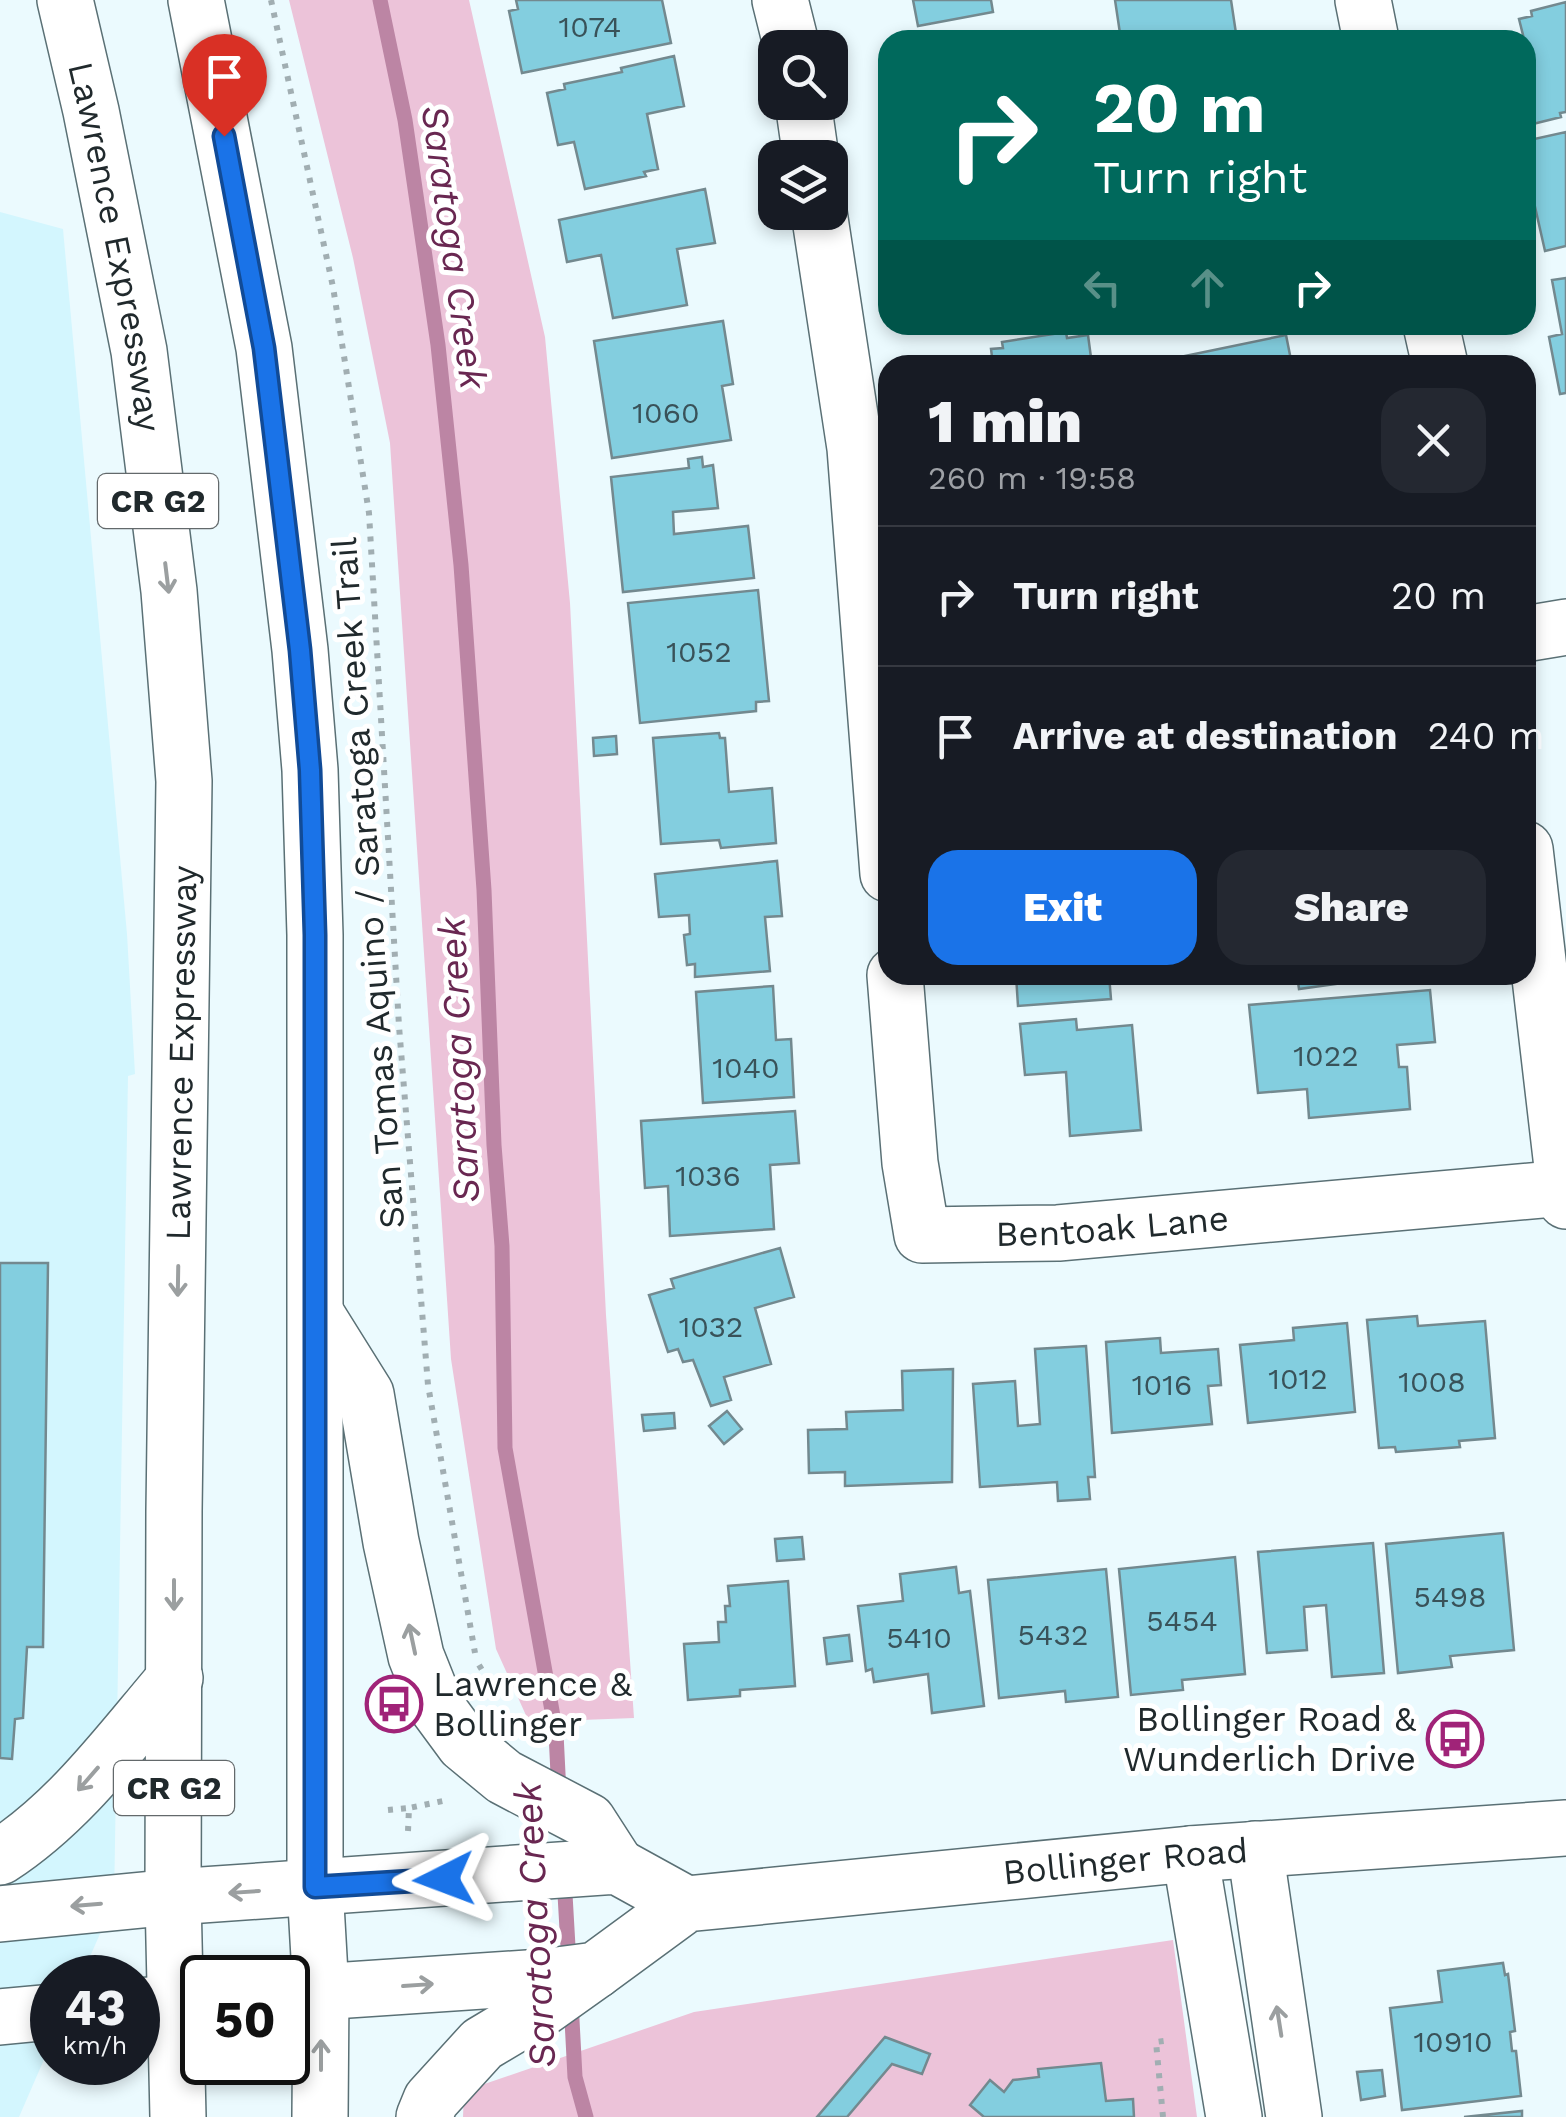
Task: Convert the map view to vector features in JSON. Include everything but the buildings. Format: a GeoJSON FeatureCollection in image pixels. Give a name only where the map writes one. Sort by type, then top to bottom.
{"type":"FeatureCollection","features":[{"type":"Feature","properties":{"kind":"main road","name":"Lawrence Expressway"},"geometry":{"type":"LineString","coordinates":[[64,0],[91,111],[139,351],[169,591],[184,782],[172,2003],[178,2117]]}},
{"type":"Feature","properties":{"kind":"main road"},"geometry":{"type":"LineString","coordinates":[[196,0],[264,348],[300,650],[310,770],[315,935],[316,1314],[315,1887],[308,1955]]}},
{"type":"Feature","properties":{"kind":"main road"},"geometry":{"type":"LineString","coordinates":[[780,0],[788,30]]}},
{"type":"Feature","properties":{"kind":"main road"},"geometry":{"type":"LineString","coordinates":[[1363,0],[1368,30]]}},
{"type":"Feature","properties":{"kind":"main road"},"geometry":{"type":"LineString","coordinates":[[822,230],[855,448],[878,745]]}},
{"type":"Feature","properties":{"kind":"main road"},"geometry":{"type":"LineString","coordinates":[[1536,632],[1566,626]]}},
{"type":"Feature","properties":{"kind":"main road"},"geometry":{"type":"LineString","coordinates":[[1536,944],[1565,1195]]}},
{"type":"Feature","properties":{"kind":"main road","name":"Bentoak Lane"},"geometry":{"type":"LineString","coordinates":[[896,985],[910,1163],[922,1235],[1058,1234],[1565,1195]]}},
{"type":"Feature","properties":{"kind":"main road"},"geometry":{"type":"LineString","coordinates":[[316,1314],[366,1394],[391,1542],[416,1656],[436,1706],[464,1744],[504,1777],[532,1792],[598,1852],[686,1904],[596,1970],[543,1992],[482,2044],[431,2100],[424,2117]]}},
{"type":"Feature","properties":{"kind":"main road"},"geometry":{"type":"LineString","coordinates":[[0,1856],[29,1838],[66,1805],[175,1678]]}},
{"type":"Feature","properties":{"kind":"main road","name":"Bollinger Road"},"geometry":{"type":"LineString","coordinates":[[686,1904],[1190,1854],[1566,1828]]}},
{"type":"Feature","properties":{"kind":"main road"},"geometry":{"type":"LineString","coordinates":[[1255,1849],[1294,2117]]}},
{"type":"Feature","properties":{"kind":"main road"},"geometry":{"type":"LineString","coordinates":[[0,1914],[537,1872],[598,1852]]}},
{"type":"Feature","properties":{"kind":"main road"},"geometry":{"type":"LineString","coordinates":[[1190,1854],[1234,2117]]}},
{"type":"Feature","properties":{"kind":"main road"},"geometry":{"type":"LineString","coordinates":[[310,1993],[543,1992]]}},
{"type":"Feature","properties":{"kind":"main road"},"geometry":{"type":"LineString","coordinates":[[0,2016],[30,2014]]}},
{"type":"Feature","properties":{"kind":"main road"},"geometry":{"type":"LineString","coordinates":[[310,2040],[320,2117]]}},
{"type":"Feature","properties":{"kind":"path","name":"San Tomas Aquino / Saratoga Creek Trail"},"geometry":{"type":"LineString","coordinates":[[271,0],[333,287],[368,512],[399,1026],[428,1385],[476,1659],[504,1706]]}},
{"type":"Feature","properties":{"kind":"path"},"geometry":{"type":"LineString","coordinates":[[388,1810],[456,1798]]}},
{"type":"Feature","properties":{"kind":"path"},"geometry":{"type":"LineString","coordinates":[[408,1835],[409,1808]]}},
{"type":"Feature","properties":{"kind":"path"},"geometry":{"type":"LineString","coordinates":[[1163,2117],[1156,2042],[1174,2040]]}},
{"type":"Feature","properties":{"kind":"shaded area"},"geometry":{"type":"Polygon","coordinates":[[[289,0],[469,0],[545,337],[570,603],[606,1315],[634,1718],[529,1722],[496,1649],[451,1359],[390,443],[353,258],[289,0]]]}},
{"type":"Feature","properties":{"kind":"shaded area"},"geometry":{"type":"Polygon","coordinates":[[[0,212],[63,229],[127,934],[135,1074],[128,1076],[114,1902],[91,1955],[30,1955],[33,2085],[19,2117],[0,2117],[0,212]]]}},
{"type":"Feature","properties":{"kind":"shaded area"},"geometry":{"type":"Polygon","coordinates":[[[1173,1940],[1197,2117],[463,2117],[464,2091],[694,2012],[1173,1940]]]}},
{"type":"Feature","properties":{"kind":"waterway","name":"Saratoga Creek"},"geometry":{"type":"LineString","coordinates":[[380,0],[405,120],[438,345],[461,565],[484,890],[502,1246],[505,1448],[556,1733],[559,1794]]}},
{"type":"Feature","properties":{"kind":"waterway","name":"Saratoga Creek"},"geometry":{"type":"LineString","coordinates":[[564,1877],[569,1964]]}},
{"type":"Feature","properties":{"kind":"waterway","name":"Saratoga Creek"},"geometry":{"type":"LineString","coordinates":[[571,2001],[575,2077],[586,2117]]}},
{"type":"Feature","properties":{"kind":"place","name":"Lawrence & Bollinger"},"geometry":{"type":"Point","coordinates":[394,1704]}},
{"type":"Feature","properties":{"kind":"place","name":"Bollinger Road & Wunderlich Drive"},"geometry":{"type":"Point","coordinates":[1455,1739]}},
{"type":"Feature","properties":{"kind":"route"},"geometry":{"type":"LineString","coordinates":[[224,136],[264,348],[300,650],[310,770],[315,935],[315,1887],[444,1879]]}}]}
